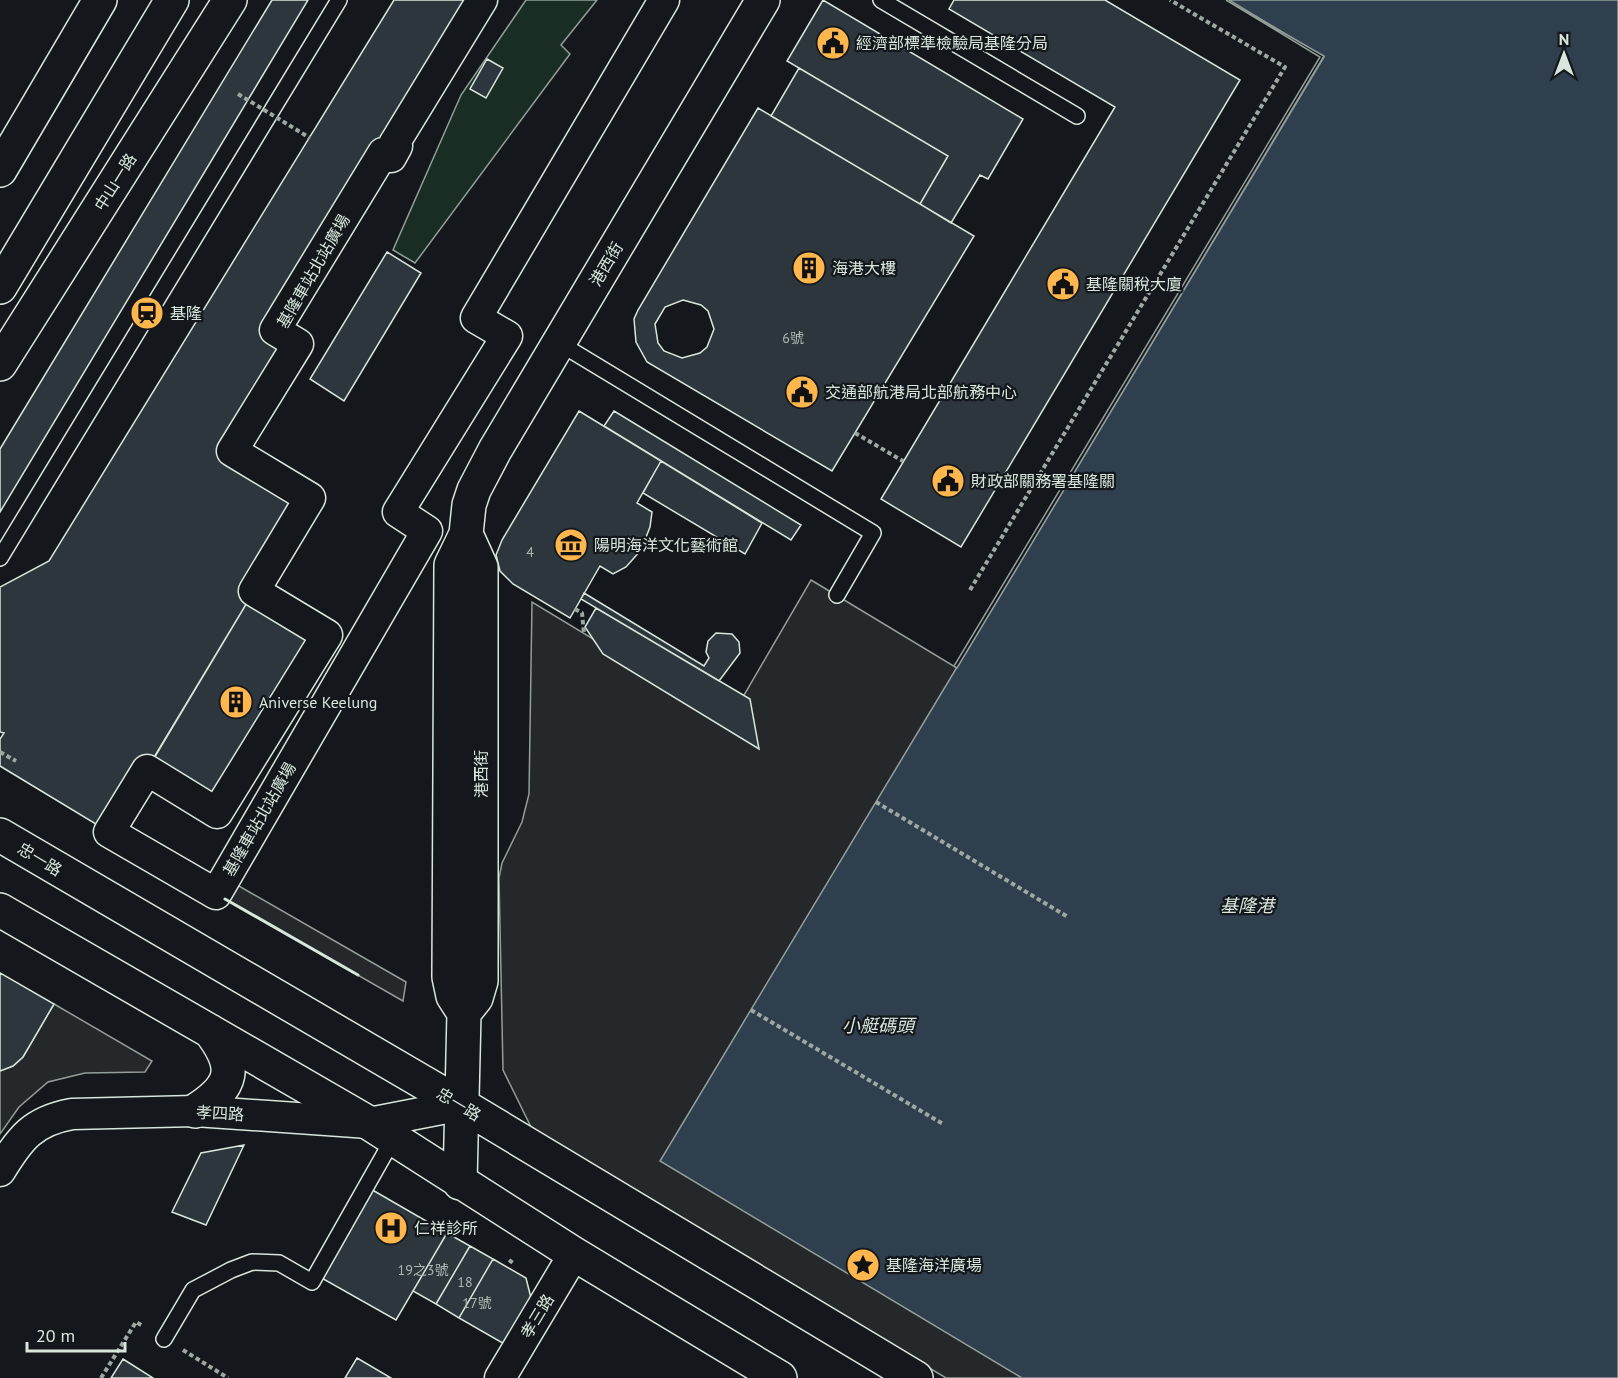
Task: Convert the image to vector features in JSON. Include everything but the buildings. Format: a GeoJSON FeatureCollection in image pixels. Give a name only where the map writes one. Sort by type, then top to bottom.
{"type":"FeatureCollection","features":[{"type":"Feature","properties":{"kind":"main road"},"geometry":{"type":"LineString","coordinates":[[0,170],[100,0]]}},
{"type":"Feature","properties":{"kind":"main road"},"geometry":{"type":"LineString","coordinates":[[0,287],[172,0]]}},
{"type":"Feature","properties":{"kind":"main road","name":"中山一路"},"geometry":{"type":"LineString","coordinates":[[0,364],[230,0]]}},
{"type":"Feature","properties":{"kind":"main road","name":"港西街"},"geometry":{"type":"LineString","coordinates":[[460,1183],[464,1012],[476,998],[481,981],[481,567],[466,534],[469,505],[482,475],[763,0]]}},
{"type":"Feature","properties":{"kind":"main road","name":"忠一路"},"geometry":{"type":"LineString","coordinates":[[0,835],[462,1105],[916,1378]]}},
{"type":"Feature","properties":{"kind":"main road"},"geometry":{"type":"LineString","coordinates":[[0,910],[381,1131],[574,1254],[780,1378]]}},
{"type":"Feature","properties":{"kind":"main road"},"geometry":{"type":"LineString","coordinates":[[195,1111],[215,1096],[228,1077],[230,1068],[226,1056],[210,1031]]}},
{"type":"Feature","properties":{"kind":"street","name":"基隆車站北站廣場"},"geometry":{"type":"LineString","coordinates":[[482,0],[394,144],[398,146],[391,157],[383,153],[275,330],[298,344],[232,451],[310,498],[254,591],[327,635],[218,813],[147,770],[109,832],[216,894],[428,531],[398,512],[507,336],[476,318],[664,0]]}},
{"type":"Feature","properties":{"kind":"street","name":"孝四路"},"geometry":{"type":"LineString","coordinates":[[0,1171],[17,1143],[33,1128],[55,1117],[72,1114],[195,1111],[381,1131],[462,1105]]}},
{"type":"Feature","properties":{"kind":"street","name":"孝三路"},"geometry":{"type":"LineString","coordinates":[[500,1378],[574,1254]]}},
{"type":"Feature","properties":{"kind":"lane"},"geometry":{"type":"LineString","coordinates":[[0,558],[339,0]]}},
{"type":"Feature","properties":{"kind":"lane"},"geometry":{"type":"LineString","coordinates":[[881,0],[1077,116]]}},
{"type":"Feature","properties":{"kind":"lane"},"geometry":{"type":"LineString","coordinates":[[559,343],[873,533],[837,596]]}},
{"type":"Feature","properties":{"kind":"lane"},"geometry":{"type":"LineString","coordinates":[[164,1339],[193,1290],[231,1270],[252,1262],[279,1263],[312,1282],[381,1131]]}},
{"type":"Feature","properties":{"kind":"path"},"geometry":{"type":"LineString","coordinates":[[970,590],[1285,67],[1170,0]]}},
{"type":"Feature","properties":{"kind":"path"},"geometry":{"type":"LineString","coordinates":[[238,94],[310,138]]}},
{"type":"Feature","properties":{"kind":"path"},"geometry":{"type":"LineString","coordinates":[[855,433],[903,462]]}},
{"type":"Feature","properties":{"kind":"path"},"geometry":{"type":"LineString","coordinates":[[575,609],[582,613],[584,634]]}},
{"type":"Feature","properties":{"kind":"path"},"geometry":{"type":"LineString","coordinates":[[0,752],[16,761]]}},
{"type":"Feature","properties":{"kind":"path"},"geometry":{"type":"LineString","coordinates":[[876,802],[1068,917]]}},
{"type":"Feature","properties":{"kind":"path"},"geometry":{"type":"LineString","coordinates":[[751,1010],[943,1124]]}},
{"type":"Feature","properties":{"kind":"green space"},"geometry":{"type":"Polygon","coordinates":[[[526,0],[597,0],[561,45],[570,54],[415,263],[393,250],[461,95],[526,0]]]}},
{"type":"Feature","properties":{"kind":"shaded area"},"geometry":{"type":"Polygon","coordinates":[[[811,580],[957,668],[696,1102],[1314,1378],[946,1378],[532,1129],[503,1070],[499,878],[502,863],[522,822],[529,794],[532,602],[729,721],[811,580]]]}},
{"type":"Feature","properties":{"kind":"shaded area"},"geometry":{"type":"Polygon","coordinates":[[[225,878],[406,982],[403,1001],[216,894],[225,878]]]}},
{"type":"Feature","properties":{"kind":"shaded area"},"geometry":{"type":"Polygon","coordinates":[[[54,1004],[152,1061],[145,1072],[85,1073],[48,1082],[19,1107],[0,1134],[0,1071],[13,1066],[23,1057],[54,1004]]]}},
{"type":"Feature","properties":{"kind":"water","name":"基隆港"},"geometry":{"type":"Polygon","coordinates":[[[1229,0],[1618,0],[1618,1378],[1022,1378],[660,1161],[1324,57],[1229,0]]]}},
{"type":"Feature","properties":{"kind":"pier"},"geometry":{"type":"Polygon","coordinates":[[[1226,0],[1324,56],[957,668],[954,666],[1320,57],[1226,0]]]}},
{"type":"Feature","properties":{"kind":"wall"},"geometry":{"type":"LineString","coordinates":[[225,899],[358,975]]}},
{"type":"Feature","properties":{"kind":"place","name":"經濟部標準檢驗局基隆分局"},"geometry":{"type":"Point","coordinates":[833,43]}},
{"type":"Feature","properties":{"kind":"place","name":"海港大樓"},"geometry":{"type":"Point","coordinates":[809,268]}},
{"type":"Feature","properties":{"kind":"place","name":"基隆關稅大廈"},"geometry":{"type":"Point","coordinates":[1063,284]}},
{"type":"Feature","properties":{"kind":"place","name":"基隆"},"geometry":{"type":"Point","coordinates":[147,313]}},
{"type":"Feature","properties":{"kind":"place","name":"交通部航港局北部航務中心"},"geometry":{"type":"Point","coordinates":[802,392]}},
{"type":"Feature","properties":{"kind":"place","name":"財政部關務署基隆關"},"geometry":{"type":"Point","coordinates":[948,481]}},
{"type":"Feature","properties":{"kind":"place","name":"陽明海洋文化藝術館"},"geometry":{"type":"Point","coordinates":[571,545]}},
{"type":"Feature","properties":{"kind":"place","name":"Aniverse Keelung"},"geometry":{"type":"Point","coordinates":[236,702]}},
{"type":"Feature","properties":{"kind":"place","name":"仁祥診所"},"geometry":{"type":"Point","coordinates":[391,1228]}},
{"type":"Feature","properties":{"kind":"place","name":"基隆海洋廣場"},"geometry":{"type":"Point","coordinates":[863,1265]}},
{"type":"Feature","properties":{"kind":"water label","name":"小艇碼頭"},"geometry":{"type":"Point","coordinates":[878,1026]}}]}
